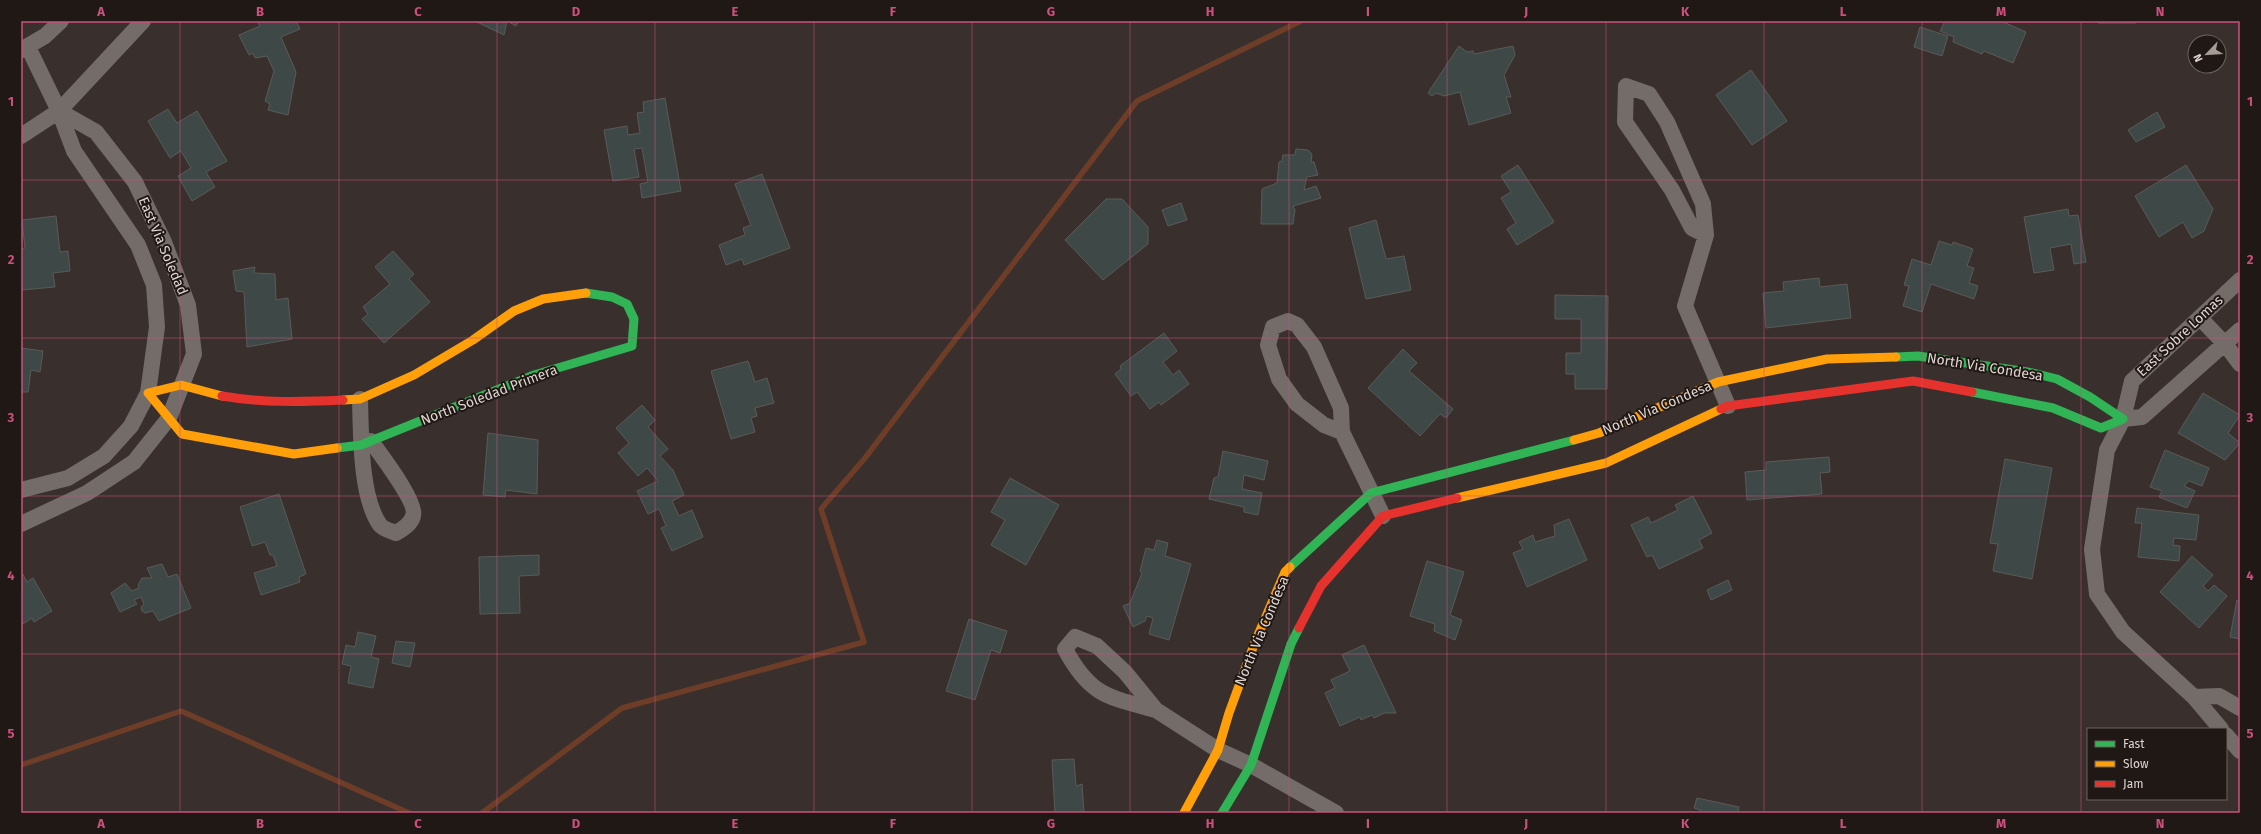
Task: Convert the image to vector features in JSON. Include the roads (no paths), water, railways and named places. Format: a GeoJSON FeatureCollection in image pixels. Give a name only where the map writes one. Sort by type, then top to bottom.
{"type":"FeatureCollection","features":[{"type":"Feature","properties":{"kind":"street"},"geometry":{"type":"LineString","coordinates":[[24,48],[45,36],[60,21]]}},
{"type":"Feature","properties":{"kind":"street"},"geometry":{"type":"LineString","coordinates":[[21,136],[59,111],[142,21]]}},
{"type":"Feature","properties":{"kind":"street","name":"East Via Soledad"},"geometry":{"type":"LineString","coordinates":[[21,490],[68,478],[104,456],[131,426],[148,393],[157,327],[154,285],[138,245],[74,151],[59,111],[24,48]]}},
{"type":"Feature","properties":{"kind":"street"},"geometry":{"type":"LineString","coordinates":[[1706,235],[1692,228],[1672,190],[1625,122],[1626,86],[1649,94],[1667,122],[1703,204],[1706,235],[1685,306],[1728,406]]}},
{"type":"Feature","properties":{"kind":"street","name":"East Via Soledad"},"geometry":{"type":"LineString","coordinates":[[21,524],[87,493],[134,462],[168,418],[194,354],[188,305],[164,242],[135,182],[96,132],[59,111]]}},
{"type":"Feature","properties":{"kind":"street","name":"East Sobre Lomas"},"geometry":{"type":"LineString","coordinates":[[2220,728],[2194,697],[2123,632],[2097,594],[2092,549],[2105,457],[2123,419],[2132,381],[2240,280]]}},
{"type":"Feature","properties":{"kind":"street","name":"North Soledad Primera"},"geometry":{"type":"LineString","coordinates":[[148,393],[182,434],[294,454],[366,443],[534,375],[632,346],[634,316],[628,304],[617,296],[586,293],[543,299],[514,311],[473,340],[414,375],[360,399]]}},
{"type":"Feature","properties":{"kind":"street"},"geometry":{"type":"LineString","coordinates":[[2200,318],[2225,344],[2240,364]]}},
{"type":"Feature","properties":{"kind":"street"},"geometry":{"type":"LineString","coordinates":[[1222,813],[1251,765],[1291,644],[1321,586],[1383,516],[1370,493],[1342,432],[1341,408],[1314,347],[1297,325],[1288,321],[1273,327],[1268,345],[1279,378],[1296,404],[1324,425],[1342,432]]}},
{"type":"Feature","properties":{"kind":"street"},"geometry":{"type":"LineString","coordinates":[[2123,419],[2142,417],[2240,330]]}},
{"type":"Feature","properties":{"kind":"street","name":"North Via Condesa"},"geometry":{"type":"LineString","coordinates":[[1184,813],[1218,750],[1229,713],[1255,642],[1285,572],[1370,493],[1599,433],[1718,382],[1827,359],[1918,356],[2028,372],[2056,379],[2090,397],[2123,419]]}},
{"type":"Feature","properties":{"kind":"street","name":"North Via Condesa"},"geometry":{"type":"LineString","coordinates":[[1383,516],[1606,463],[1728,406],[1913,381],[2053,408],[2101,428],[2123,419]]}},
{"type":"Feature","properties":{"kind":"street"},"geometry":{"type":"LineString","coordinates":[[148,393],[181,385],[206,393],[239,399],[294,402],[360,399],[366,443],[366,484],[373,512],[381,526],[396,533],[406,527],[414,516],[413,503],[366,443]]}},
{"type":"Feature","properties":{"kind":"street"},"geometry":{"type":"LineString","coordinates":[[1156,710],[1125,672],[1097,646],[1075,637],[1065,650],[1077,672],[1101,694],[1156,710],[1218,750],[1251,765],[1336,813]]}},
{"type":"Feature","properties":{"kind":"street"},"geometry":{"type":"LineString","coordinates":[[2194,697],[2219,696],[2240,708]]}},
{"type":"Feature","properties":{"kind":"street"},"geometry":{"type":"LineString","coordinates":[[2227,736],[2240,751]]}},
{"type":"Feature","properties":{"kind":"waterway"},"geometry":{"type":"LineString","coordinates":[[482,813],[622,708],[864,642],[821,509],[865,458],[1137,101],[1301,21]]}},
{"type":"Feature","properties":{"kind":"waterway"},"geometry":{"type":"LineString","coordinates":[[21,765],[181,711],[409,813]]}}]}
